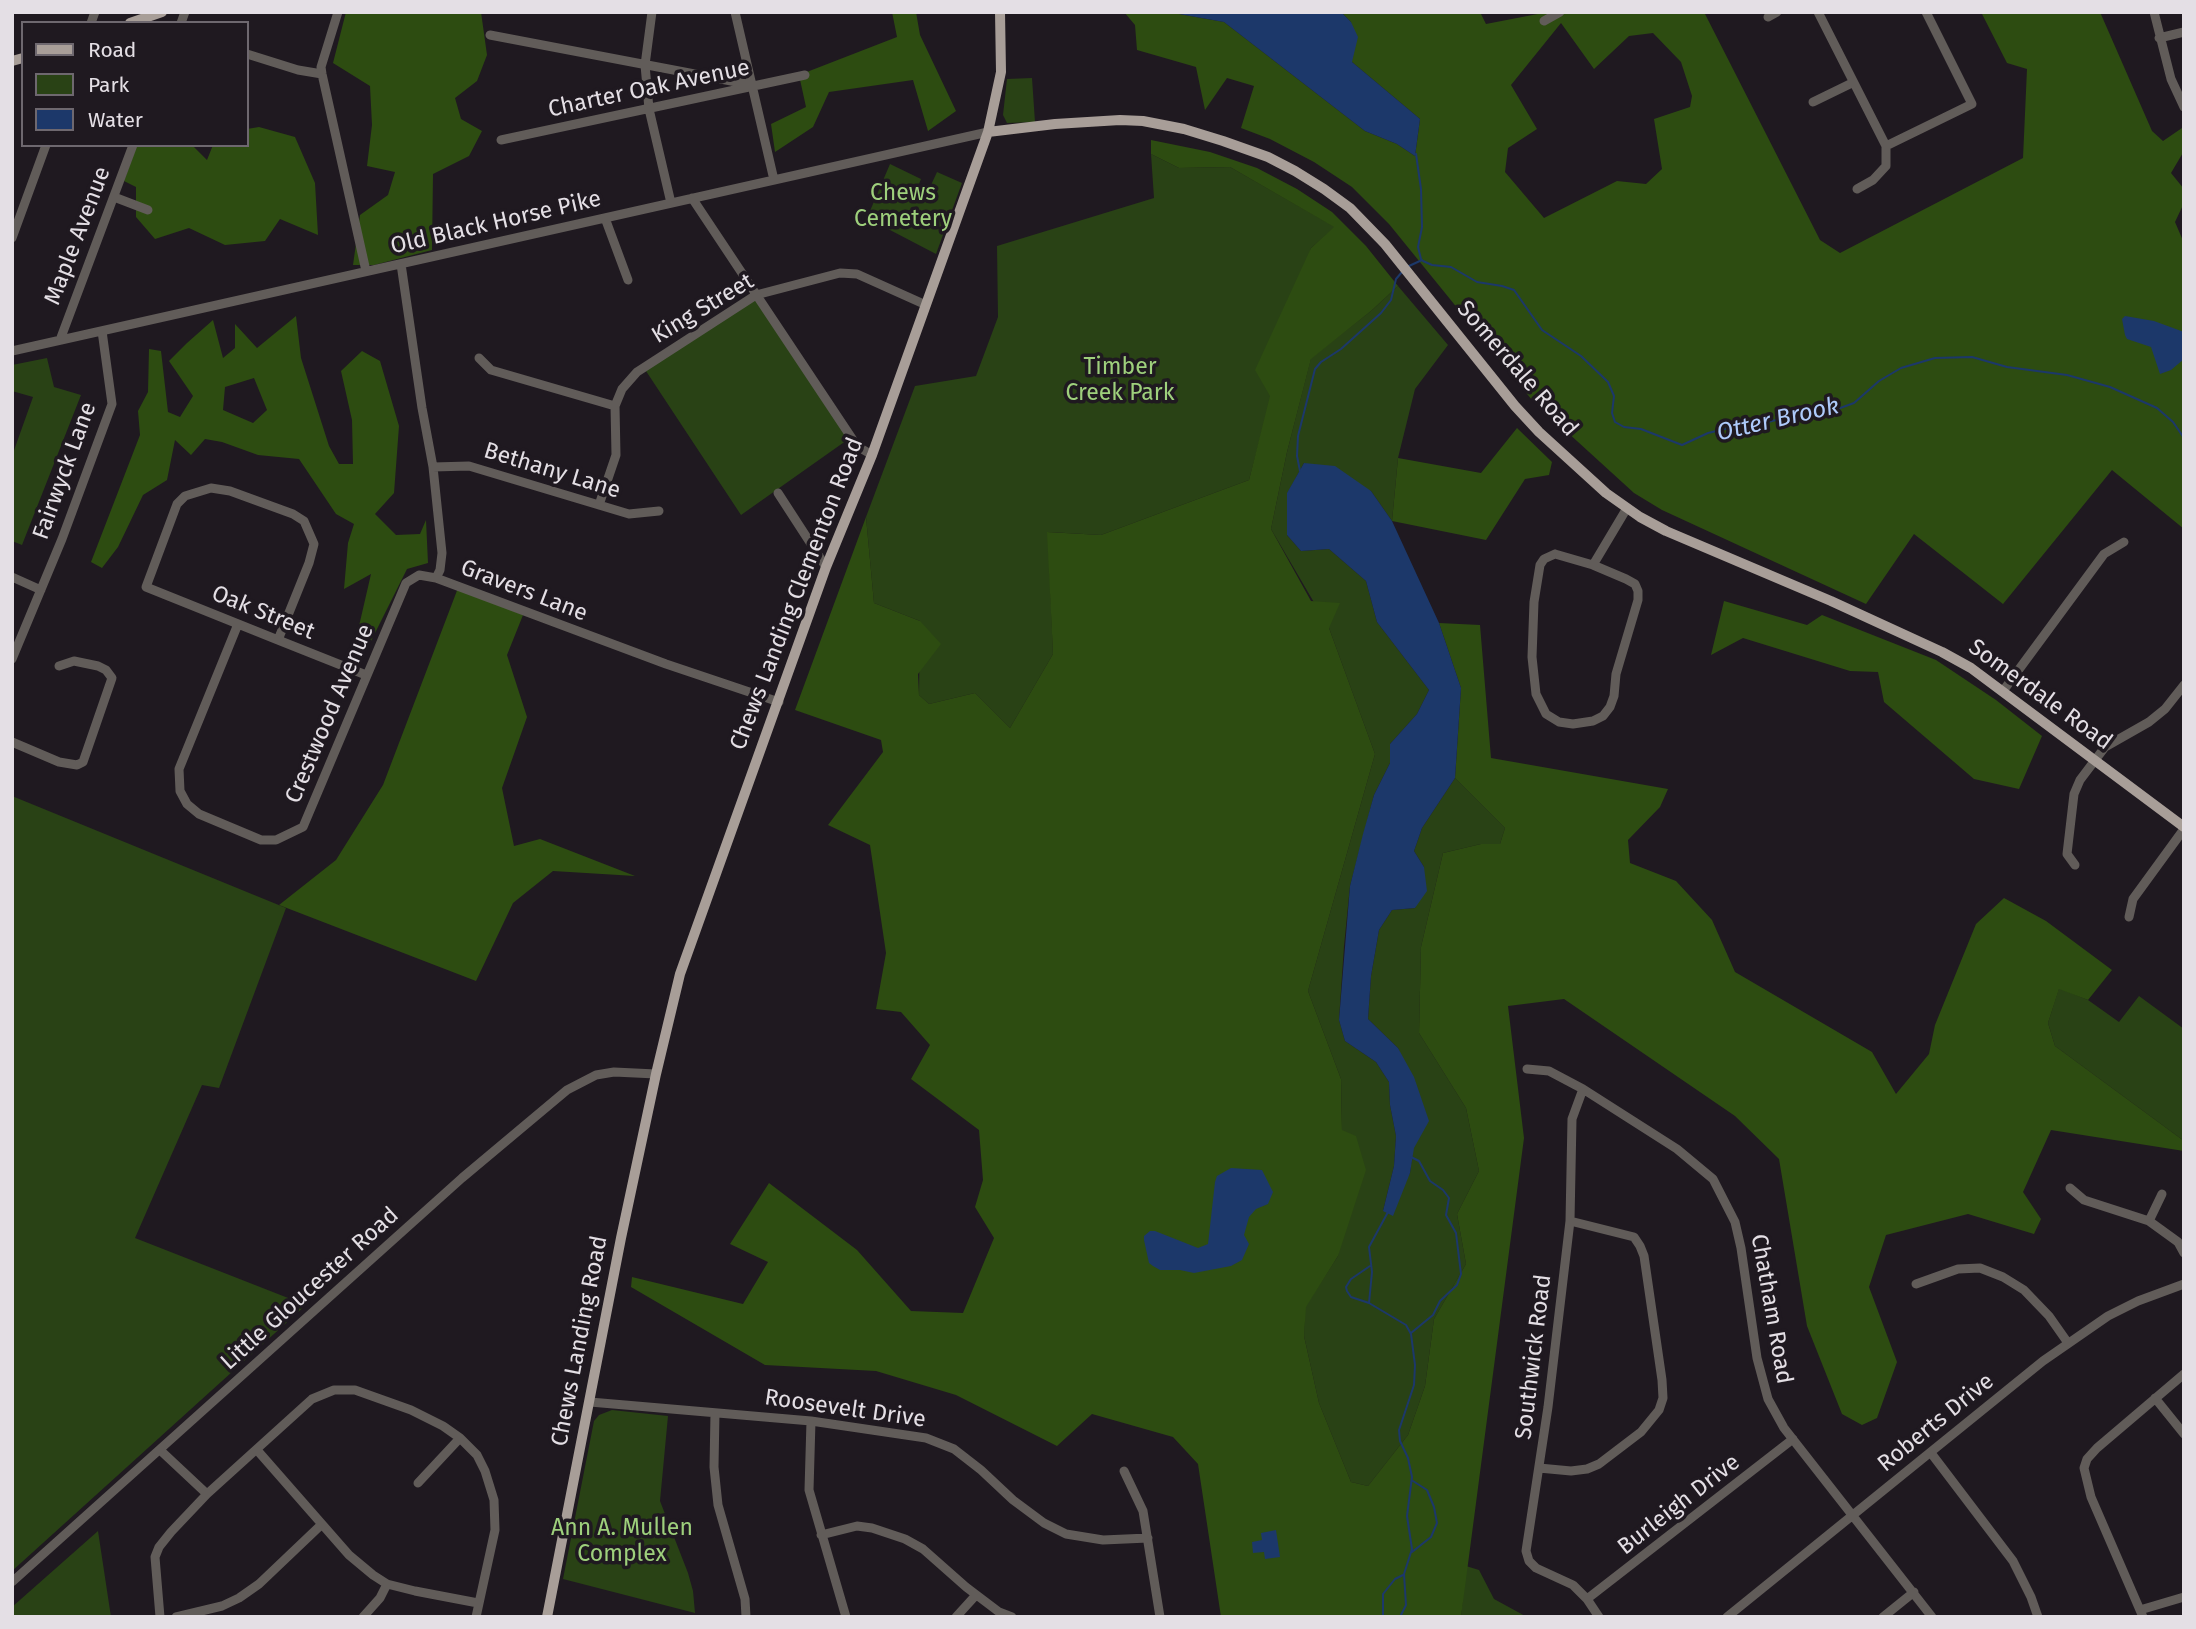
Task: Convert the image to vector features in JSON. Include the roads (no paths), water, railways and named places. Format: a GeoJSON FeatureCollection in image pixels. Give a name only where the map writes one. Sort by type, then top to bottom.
{"type":"FeatureCollection","features":[{"type":"Feature","properties":{"kind":"main road"},"geometry":{"type":"LineString","coordinates":[[136,21],[162,12]]}},
{"type":"Feature","properties":{"kind":"main road"},"geometry":{"type":"LineString","coordinates":[[988,132],[1001,72],[1000,12]]}},
{"type":"Feature","properties":{"kind":"main road","name":"Somerdale Road"},"geometry":{"type":"LineString","coordinates":[[988,132],[1055,124],[1143,121],[1184,129],[1223,141],[1268,157],[1295,171],[1350,208],[1385,244],[1539,432],[1606,493],[1666,531],[1831,601],[1971,668],[2184,828]]}},
{"type":"Feature","properties":{"kind":"main road","name":"Chews Landing Clementon Road"},"geometry":{"type":"LineString","coordinates":[[656,1074],[680,974],[826,567],[872,456],[988,132]]}},
{"type":"Feature","properties":{"kind":"main road","name":"Chews Landing Road"},"geometry":{"type":"LineString","coordinates":[[547,1617],[656,1074]]}},
{"type":"Feature","properties":{"kind":"street"},"geometry":{"type":"LineString","coordinates":[[338,12],[321,66],[366,271]]}},
{"type":"Feature","properties":{"kind":"street"},"geometry":{"type":"LineString","coordinates":[[652,12],[645,65],[649,109],[671,203]]}},
{"type":"Feature","properties":{"kind":"street"},"geometry":{"type":"LineString","coordinates":[[735,12],[774,180]]}},
{"type":"Feature","properties":{"kind":"street"},"geometry":{"type":"LineString","coordinates":[[1545,21],[1560,12]]}},
{"type":"Feature","properties":{"kind":"street"},"geometry":{"type":"LineString","coordinates":[[1818,12],[1886,146],[1886,166],[1873,180],[1857,189]]}},
{"type":"Feature","properties":{"kind":"street"},"geometry":{"type":"LineString","coordinates":[[1886,146],[1972,104],[1926,12]]}},
{"type":"Feature","properties":{"kind":"street"},"geometry":{"type":"LineString","coordinates":[[2154,12],[2171,79],[2184,107]]}},
{"type":"Feature","properties":{"kind":"street"},"geometry":{"type":"LineString","coordinates":[[2159,38],[2184,33]]}},
{"type":"Feature","properties":{"kind":"street"},"geometry":{"type":"LineString","coordinates":[[490,35],[751,85]]}},
{"type":"Feature","properties":{"kind":"street"},"geometry":{"type":"LineString","coordinates":[[248,54],[298,70],[322,74]]}},
{"type":"Feature","properties":{"kind":"street","name":"Charter Oak Avenue"},"geometry":{"type":"LineString","coordinates":[[501,141],[805,75]]}},
{"type":"Feature","properties":{"kind":"street"},"geometry":{"type":"LineString","coordinates":[[1812,102],[1852,83]]}},
{"type":"Feature","properties":{"kind":"street","name":"Old Black Horse Pike"},"geometry":{"type":"LineString","coordinates":[[12,351],[988,132]]}},
{"type":"Feature","properties":{"kind":"street"},"geometry":{"type":"LineString","coordinates":[[12,238],[45,147]]}},
{"type":"Feature","properties":{"kind":"street","name":"Maple Avenue"},"geometry":{"type":"LineString","coordinates":[[60,340],[132,147]]}},
{"type":"Feature","properties":{"kind":"street"},"geometry":{"type":"LineString","coordinates":[[114,197],[148,210]]}},
{"type":"Feature","properties":{"kind":"street"},"geometry":{"type":"LineString","coordinates":[[692,198],[857,446],[872,456]]}},
{"type":"Feature","properties":{"kind":"street"},"geometry":{"type":"LineString","coordinates":[[605,218],[628,280]]}},
{"type":"Feature","properties":{"kind":"street","name":"Gravers Lane"},"geometry":{"type":"LineString","coordinates":[[401,264],[433,467],[442,553],[436,578],[666,664],[779,702]]}},
{"type":"Feature","properties":{"kind":"street","name":"King Street"},"geometry":{"type":"LineString","coordinates":[[615,406],[622,389],[637,372],[756,295],[840,273],[857,274],[926,305]]}},
{"type":"Feature","properties":{"kind":"street","name":"Fairwyck Lane"},"geometry":{"type":"LineString","coordinates":[[12,659],[112,404],[102,331]]}},
{"type":"Feature","properties":{"kind":"street"},"geometry":{"type":"LineString","coordinates":[[479,358],[491,370],[615,406],[616,455],[599,505]]}},
{"type":"Feature","properties":{"kind":"street","name":"Bethany Lane"},"geometry":{"type":"LineString","coordinates":[[433,467],[470,466],[629,514],[659,510]]}},
{"type":"Feature","properties":{"kind":"street","name":"Oak Street"},"geometry":{"type":"LineString","coordinates":[[278,640],[314,544],[304,521],[293,514],[230,491],[211,488],[185,496],[177,504],[146,587],[278,640],[366,675]]}},
{"type":"Feature","properties":{"kind":"street"},"geometry":{"type":"LineString","coordinates":[[778,493],[826,567]]}},
{"type":"Feature","properties":{"kind":"street"},"geometry":{"type":"LineString","coordinates":[[1593,565],[1627,508]]}},
{"type":"Feature","properties":{"kind":"street"},"geometry":{"type":"LineString","coordinates":[[2003,691],[2104,554],[2124,542]]}},
{"type":"Feature","properties":{"kind":"street"},"geometry":{"type":"LineString","coordinates":[[1555,554],[1593,565],[1635,584],[1638,600],[1621,655],[1610,707],[1603,716],[1592,722],[1559,722],[1546,715],[1539,704],[1532,657],[1534,602],[1540,565],[1544,559],[1555,554]]}},
{"type":"Feature","properties":{"kind":"street","name":"Crestwood Avenue"},"geometry":{"type":"LineString","coordinates":[[238,624],[179,769],[180,791],[187,804],[199,814],[261,840],[276,840],[303,827],[310,814],[406,583],[419,575],[436,578]]}},
{"type":"Feature","properties":{"kind":"street"},"geometry":{"type":"LineString","coordinates":[[12,577],[41,590]]}},
{"type":"Feature","properties":{"kind":"street"},"geometry":{"type":"LineString","coordinates":[[12,742],[59,762],[71,765],[83,762],[112,684],[111,675],[97,666],[74,661],[59,666]]}},
{"type":"Feature","properties":{"kind":"street"},"geometry":{"type":"LineString","coordinates":[[2075,865],[2067,854],[2074,794],[2080,780],[2105,747],[2149,722],[2165,709],[2184,684]]}},
{"type":"Feature","properties":{"kind":"street"},"geometry":{"type":"LineString","coordinates":[[2129,917],[2133,898],[2184,828]]}},
{"type":"Feature","properties":{"kind":"street","name":"Chatham Road"},"geometry":{"type":"LineString","coordinates":[[1527,1069],[1549,1071],[1583,1089],[1677,1149],[1699,1166],[1720,1190],[1735,1222],[1741,1248],[1762,1380],[1768,1399],[1793,1439],[1932,1617]]}},
{"type":"Feature","properties":{"kind":"street","name":"Little Gloucester Road"},"geometry":{"type":"LineString","coordinates":[[12,1582],[460,1180],[566,1090],[596,1075],[614,1072],[656,1074]]}},
{"type":"Feature","properties":{"kind":"street","name":"Southwick Road"},"geometry":{"type":"LineString","coordinates":[[1583,1089],[1573,1119],[1570,1221],[1526,1551],[1536,1568],[1573,1585],[1587,1599]]}},
{"type":"Feature","properties":{"kind":"street"},"geometry":{"type":"LineString","coordinates":[[2070,1188],[2084,1200],[2149,1221],[2178,1242],[2184,1253]]}},
{"type":"Feature","properties":{"kind":"street"},"geometry":{"type":"LineString","coordinates":[[2149,1221],[2162,1194]]}},
{"type":"Feature","properties":{"kind":"street"},"geometry":{"type":"LineString","coordinates":[[1539,1468],[1571,1471],[1599,1464],[1641,1432],[1659,1410],[1663,1398],[1644,1256],[1640,1246],[1634,1237],[1570,1221]]}},
{"type":"Feature","properties":{"kind":"street"},"geometry":{"type":"LineString","coordinates":[[1916,1284],[1958,1269],[1980,1268],[2003,1277],[2024,1290],[2049,1316],[2068,1343]]}},
{"type":"Feature","properties":{"kind":"street","name":"Roberts Drive"},"geometry":{"type":"LineString","coordinates":[[1727,1617],[2043,1361],[2108,1316],[2138,1301],[2184,1284]]}},
{"type":"Feature","properties":{"kind":"street"},"geometry":{"type":"LineString","coordinates":[[2184,1374],[2097,1448],[2087,1459],[2084,1468],[2091,1497],[2141,1613],[2184,1597]]}},
{"type":"Feature","properties":{"kind":"street"},"geometry":{"type":"LineString","coordinates":[[160,1617],[155,1557],[159,1547],[207,1494],[312,1399],[334,1390],[355,1390],[411,1410],[460,1438],[477,1455],[494,1500],[495,1530],[476,1617]]}},
{"type":"Feature","properties":{"kind":"street"},"geometry":{"type":"LineString","coordinates":[[2155,1398],[2184,1434]]}},
{"type":"Feature","properties":{"kind":"street","name":"Roosevelt Drive"},"geometry":{"type":"LineString","coordinates":[[590,1402],[811,1421],[926,1438],[954,1449],[1044,1524],[1066,1534],[1103,1540],[1148,1538]]}},
{"type":"Feature","properties":{"kind":"street"},"geometry":{"type":"LineString","coordinates":[[715,1413],[714,1467],[718,1505],[745,1599],[746,1617]]}},
{"type":"Feature","properties":{"kind":"street"},"geometry":{"type":"LineString","coordinates":[[811,1421],[809,1490],[846,1617]]}},
{"type":"Feature","properties":{"kind":"street"},"geometry":{"type":"LineString","coordinates":[[418,1483],[460,1438]]}},
{"type":"Feature","properties":{"kind":"street","name":"Burleigh Drive"},"geometry":{"type":"LineString","coordinates":[[1587,1599],[1793,1439]]}},
{"type":"Feature","properties":{"kind":"street"},"geometry":{"type":"LineString","coordinates":[[160,1450],[207,1494]]}},
{"type":"Feature","properties":{"kind":"street"},"geometry":{"type":"LineString","coordinates":[[257,1450],[349,1555],[387,1584],[478,1603]]}},
{"type":"Feature","properties":{"kind":"street"},"geometry":{"type":"LineString","coordinates":[[1931,1453],[2013,1561],[2038,1617]]}},
{"type":"Feature","properties":{"kind":"street"},"geometry":{"type":"LineString","coordinates":[[1124,1471],[1143,1511],[1160,1617]]}},
{"type":"Feature","properties":{"kind":"street"},"geometry":{"type":"LineString","coordinates":[[176,1617],[222,1606],[239,1598],[259,1584],[321,1525]]}},
{"type":"Feature","properties":{"kind":"street"},"geometry":{"type":"LineString","coordinates":[[821,1535],[858,1526],[905,1539],[923,1549],[999,1612],[1012,1617]]}},
{"type":"Feature","properties":{"kind":"street"},"geometry":{"type":"LineString","coordinates":[[363,1617],[380,1598],[387,1584]]}},
{"type":"Feature","properties":{"kind":"street"},"geometry":{"type":"LineString","coordinates":[[1883,1617],[1913,1592]]}},
{"type":"Feature","properties":{"kind":"street"},"geometry":{"type":"LineString","coordinates":[[956,1617],[976,1595]]}},
{"type":"Feature","properties":{"kind":"street"},"geometry":{"type":"LineString","coordinates":[[1587,1599],[1599,1617]]}},
{"type":"Feature","properties":{"kind":"water"},"geometry":{"type":"Polygon","coordinates":[[[1168,12],[1341,12],[1351,22],[1358,37],[1352,62],[1420,119],[1415,156],[1397,144],[1365,131],[1224,22],[1168,12]]]}},
{"type":"Feature","properties":{"kind":"water"},"geometry":{"type":"Polygon","coordinates":[[[2125,316],[2154,321],[2184,332],[2184,359],[2171,370],[2160,374],[2151,347],[2127,339],[2122,319],[2125,316]]]}},
{"type":"Feature","properties":{"kind":"water"},"geometry":{"type":"Polygon","coordinates":[[[1304,463],[1335,466],[1371,491],[1392,521],[1439,623],[1461,688],[1455,778],[1422,828],[1414,851],[1424,867],[1427,891],[1415,908],[1392,910],[1379,930],[1371,976],[1368,1019],[1398,1048],[1414,1077],[1429,1121],[1414,1148],[1410,1173],[1393,1216],[1383,1211],[1394,1166],[1396,1136],[1389,1082],[1376,1062],[1345,1041],[1339,1020],[1350,886],[1363,834],[1374,795],[1390,763],[1390,744],[1417,714],[1429,690],[1377,622],[1366,581],[1329,549],[1301,551],[1287,535],[1287,493],[1304,463]]]}},
{"type":"Feature","properties":{"kind":"water"},"geometry":{"type":"Polygon","coordinates":[[[1231,1168],[1262,1170],[1273,1192],[1268,1204],[1256,1209],[1249,1217],[1244,1235],[1249,1244],[1242,1260],[1231,1266],[1194,1273],[1160,1270],[1149,1263],[1144,1236],[1150,1231],[1198,1248],[1208,1244],[1215,1182],[1217,1176],[1231,1168]]]}},
{"type":"Feature","properties":{"kind":"water"},"geometry":{"type":"Polygon","coordinates":[[[1276,1530],[1280,1557],[1265,1559],[1264,1552],[1253,1553],[1252,1542],[1262,1540],[1261,1533],[1276,1530]]]}},
{"type":"Feature","properties":{"kind":"waterway"},"geometry":{"type":"LineString","coordinates":[[1416,154],[1421,189],[1422,227],[1418,247],[1421,259]]}},
{"type":"Feature","properties":{"kind":"waterway"},"geometry":{"type":"LineString","coordinates":[[1409,266],[1422,260]]}},
{"type":"Feature","properties":{"kind":"waterway","name":"Otter Brook"},"geometry":{"type":"LineString","coordinates":[[1423,261],[1451,267],[1477,282],[1514,290],[1542,330],[1581,356],[1608,382],[1614,396],[1612,413],[1615,422],[1682,445],[1708,433],[1733,427],[1832,411],[1854,403],[1879,381],[1901,368],[1935,358],[1972,357],[2007,367],[2067,375],[2110,387],[2157,408],[2173,422],[2184,438]]}},
{"type":"Feature","properties":{"kind":"waterway"},"geometry":{"type":"LineString","coordinates":[[1300,471],[1297,456],[1298,436],[1315,369],[1381,313],[1391,300],[1396,279],[1402,272]]}},
{"type":"Feature","properties":{"kind":"waterway"},"geometry":{"type":"LineString","coordinates":[[1411,1157],[1419,1161],[1430,1181],[1449,1198],[1446,1215],[1456,1233],[1461,1274],[1457,1285],[1440,1301],[1433,1315],[1411,1333]]}},
{"type":"Feature","properties":{"kind":"waterway"},"geometry":{"type":"LineString","coordinates":[[1369,1303],[1372,1272],[1369,1247],[1388,1212]]}},
{"type":"Feature","properties":{"kind":"waterway"},"geometry":{"type":"LineString","coordinates":[[1370,1266],[1351,1279],[1346,1287],[1347,1291],[1351,1297],[1369,1303],[1406,1325],[1411,1334],[1415,1365],[1414,1385],[1399,1430],[1412,1477],[1407,1516],[1412,1549],[1404,1574],[1406,1605],[1400,1617]]}},
{"type":"Feature","properties":{"kind":"waterway"},"geometry":{"type":"LineString","coordinates":[[1412,1552],[1431,1537],[1437,1523],[1427,1490],[1413,1481]]}},
{"type":"Feature","properties":{"kind":"waterway"},"geometry":{"type":"LineString","coordinates":[[1383,1617],[1383,1594],[1395,1579],[1403,1575]]}},
{"type":"Feature","properties":{"kind":"park label","name":"Chews Cemetery"},"geometry":{"type":"Point","coordinates":[903,207]}},
{"type":"Feature","properties":{"kind":"park label","name":"Timber Creek Park"},"geometry":{"type":"Point","coordinates":[1120,381]}},
{"type":"Feature","properties":{"kind":"park label","name":"Ann A. Mullen Complex"},"geometry":{"type":"Point","coordinates":[622,1542]}}]}
